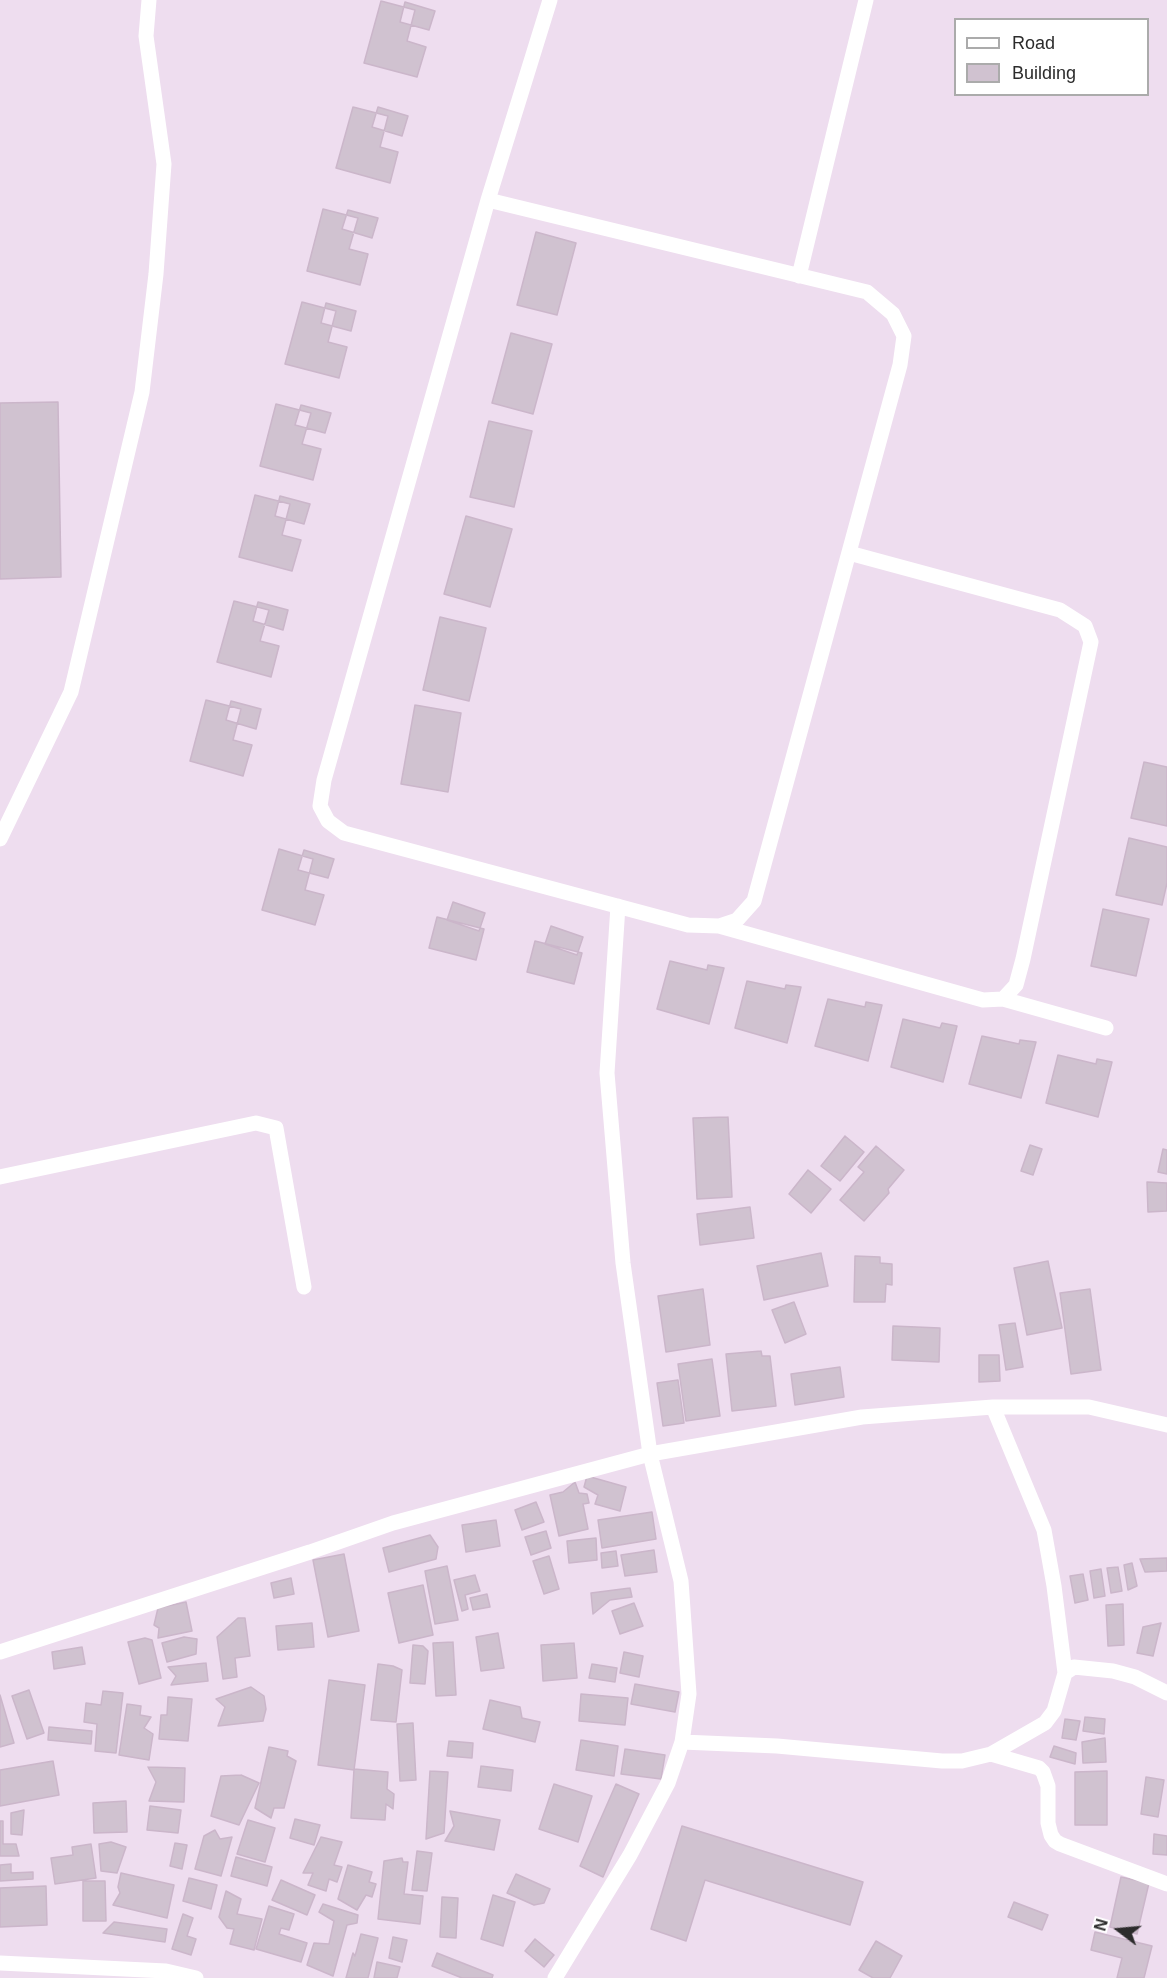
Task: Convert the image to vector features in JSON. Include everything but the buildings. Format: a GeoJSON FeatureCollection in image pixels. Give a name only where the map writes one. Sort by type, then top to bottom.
{"type":"FeatureCollection","features":[{"type":"Feature","properties":{"kind":"street"},"geometry":{"type":"LineString","coordinates":[[0,839],[71,692],[142,392],[156,274],[164,164],[146,36],[149,0]]}},
{"type":"Feature","properties":{"kind":"street"},"geometry":{"type":"LineString","coordinates":[[550,0],[488,200],[324,780],[320,806],[328,821],[344,833],[688,925],[719,926],[983,1000],[1003,999],[1106,1028]]}},
{"type":"Feature","properties":{"kind":"street"},"geometry":{"type":"LineString","coordinates":[[799,276],[866,0]]}},
{"type":"Feature","properties":{"kind":"street"},"geometry":{"type":"LineString","coordinates":[[488,200],[867,292],[893,314],[904,336],[900,364],[754,901],[737,920],[719,926]]}},
{"type":"Feature","properties":{"kind":"street"},"geometry":{"type":"LineString","coordinates":[[849,553],[1060,610],[1085,626],[1091,642],[1023,959],[1016,985],[1003,999]]}},
{"type":"Feature","properties":{"kind":"street"},"geometry":{"type":"LineString","coordinates":[[555,1978],[630,1855],[668,1783],[682,1742],[690,1694],[681,1581],[650,1454],[623,1263],[607,1073],[618,906]]}},
{"type":"Feature","properties":{"kind":"street"},"geometry":{"type":"LineString","coordinates":[[0,1177],[256,1124],[276,1128],[304,1287]]}},
{"type":"Feature","properties":{"kind":"street"},"geometry":{"type":"LineString","coordinates":[[682,1742],[777,1746],[962,1761],[991,1754],[1045,1722],[1054,1711],[1065,1673],[1054,1586],[1044,1530],[993,1407]]}},
{"type":"Feature","properties":{"kind":"street"},"geometry":{"type":"LineString","coordinates":[[0,1652],[310,1552],[393,1522],[650,1454],[862,1417],[993,1407],[1089,1407],[1167,1425]]}},
{"type":"Feature","properties":{"kind":"street"},"geometry":{"type":"LineString","coordinates":[[1065,1673],[1074,1667],[1113,1671],[1136,1677],[1167,1693]]}},
{"type":"Feature","properties":{"kind":"street"},"geometry":{"type":"LineString","coordinates":[[991,1754],[1039,1768],[1043,1772],[1048,1786],[1048,1823],[1055,1841],[1167,1884]]}},
{"type":"Feature","properties":{"kind":"street"},"geometry":{"type":"LineString","coordinates":[[0,1963],[166,1971],[196,1978]]}}]}
